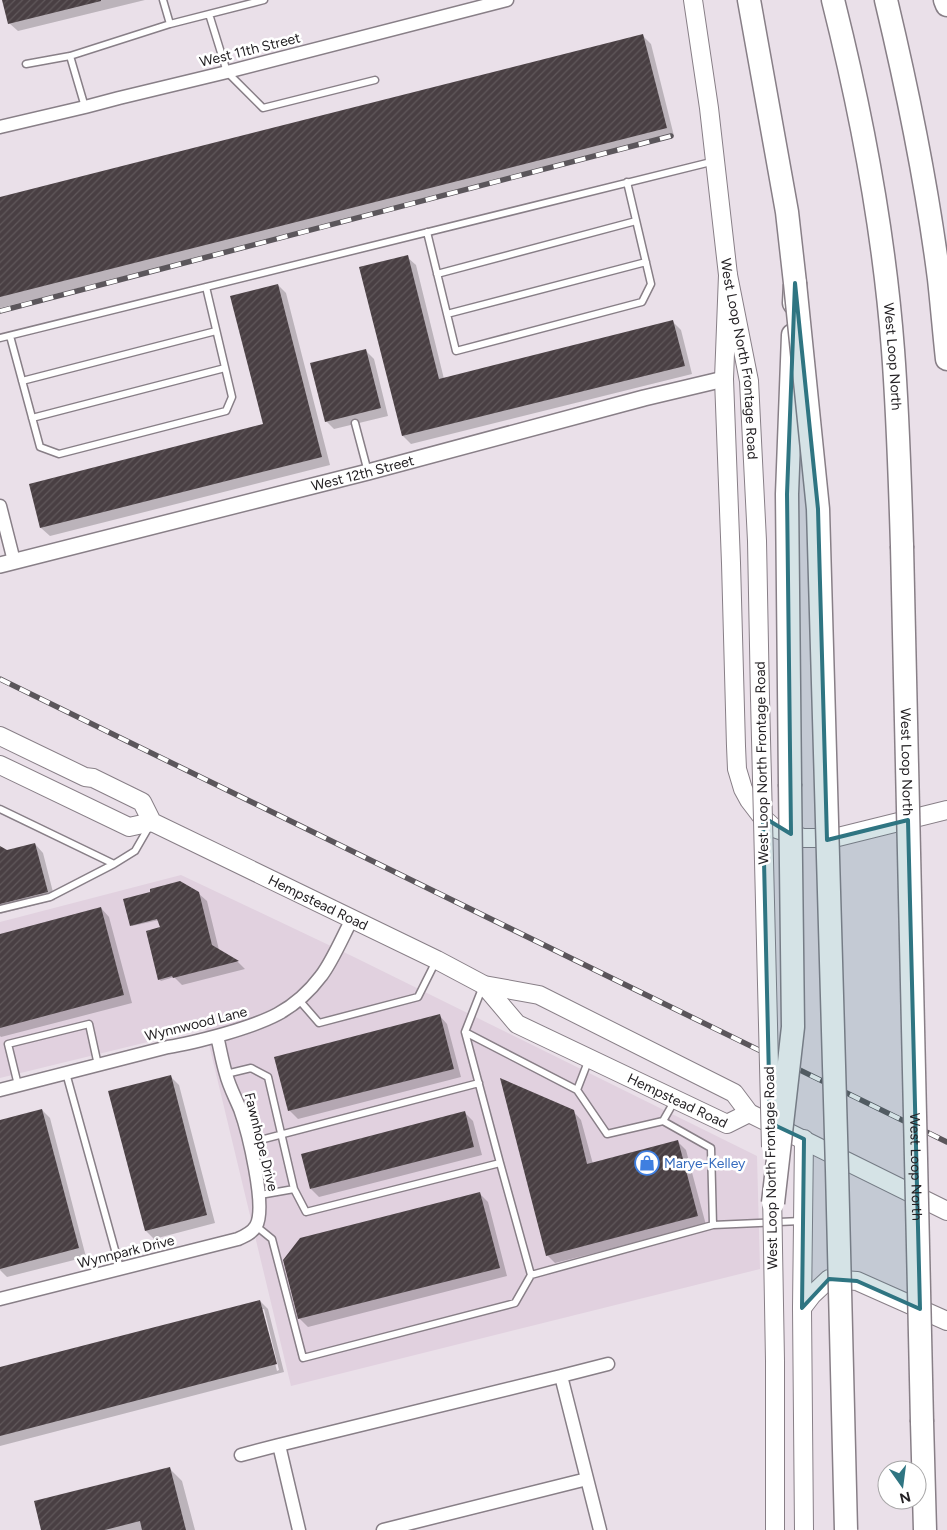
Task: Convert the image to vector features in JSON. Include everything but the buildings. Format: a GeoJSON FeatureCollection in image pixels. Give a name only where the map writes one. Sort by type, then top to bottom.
{"type":"FeatureCollection","features":[{"type":"Feature","properties":{"kind":"highway"},"geometry":{"type":"LineString","coordinates":[[749,0],[787,212],[818,509],[846,1530]]}},
{"type":"Feature","properties":{"kind":"highway","name":"West Loop North"},"geometry":{"type":"LineString","coordinates":[[834,0],[856,95],[866,150],[885,275],[893,349],[902,546],[926,1530]]}},
{"type":"Feature","properties":{"kind":"highway"},"geometry":{"type":"LineString","coordinates":[[886,0],[921,166],[939,278],[947,358]]}},
{"type":"Feature","properties":{"kind":"highway"},"geometry":{"type":"LineString","coordinates":[[944,0],[947,5]]}},
{"type":"Feature","properties":{"kind":"highway"},"geometry":{"type":"LineString","coordinates":[[773,1203],[793,1027],[787,494],[795,283]]}},
{"type":"Feature","properties":{"kind":"main road","name":"West Loop North Frontage Road"},"geometry":{"type":"LineString","coordinates":[[693,0],[716,161],[728,275],[749,381],[757,541],[773,1203],[776,1389],[775,1530]]}},
{"type":"Feature","properties":{"kind":"main road"},"geometry":{"type":"LineString","coordinates":[[728,275],[724,379],[737,769],[743,789],[762,817],[774,828],[802,838],[834,838],[947,810]]}},
{"type":"Feature","properties":{"kind":"main road"},"geometry":{"type":"LineString","coordinates":[[0,736],[142,802],[152,822],[129,828],[0,766]]}},
{"type":"Feature","properties":{"kind":"main road","name":"Hempstead Road"},"geometry":{"type":"LineString","coordinates":[[152,822],[437,960],[484,985],[539,995],[734,1093],[749,1113],[947,1211]]}},
{"type":"Feature","properties":{"kind":"main road","name":"Hempstead Road"},"geometry":{"type":"LineString","coordinates":[[484,985],[517,1024],[728,1124],[749,1113]]}},
{"type":"Feature","properties":{"kind":"main road"},"geometry":{"type":"LineString","coordinates":[[804,1139],[802,1308],[804,1530]]}},
{"type":"Feature","properties":{"kind":"main road"},"geometry":{"type":"LineString","coordinates":[[802,1308],[812,1295],[829,1279],[857,1281],[947,1321]]}},
{"type":"Feature","properties":{"kind":"street","name":"West 11th Street"},"geometry":{"type":"LineString","coordinates":[[0,127],[85,108],[507,0]]}},
{"type":"Feature","properties":{"kind":"street","name":"West 12th Street"},"geometry":{"type":"LineString","coordinates":[[7,563],[368,472],[644,398],[724,379]]}},
{"type":"Feature","properties":{"kind":"street"},"geometry":{"type":"LineString","coordinates":[[0,506],[7,563]]}},
{"type":"Feature","properties":{"kind":"street","name":"Wynnwood Lane"},"geometry":{"type":"LineString","coordinates":[[0,1090],[217,1036],[260,1023],[275,1016],[299,1000],[322,975],[352,919]]}},
{"type":"Feature","properties":{"kind":"street","name":"Fawnhope Drive"},"geometry":{"type":"LineString","coordinates":[[217,1036],[226,1074],[241,1112],[260,1195],[260,1209],[256,1226]]}},
{"type":"Feature","properties":{"kind":"street","name":"Wynnpark Drive"},"geometry":{"type":"LineString","coordinates":[[0,1299],[238,1239],[248,1234],[256,1226]]}},
{"type":"Feature","properties":{"kind":"street"},"geometry":{"type":"LineString","coordinates":[[241,1455],[608,1364]]}},
{"type":"Feature","properties":{"kind":"street"},"geometry":{"type":"LineString","coordinates":[[561,1376],[600,1530]]}},
{"type":"Feature","properties":{"kind":"street"},"geometry":{"type":"LineString","coordinates":[[279,1445],[299,1530]]}},
{"type":"Feature","properties":{"kind":"street"},"geometry":{"type":"LineString","coordinates":[[383,1530],[587,1479]]}},
{"type":"Feature","properties":{"kind":"lane"},"geometry":{"type":"LineString","coordinates":[[163,0],[170,24]]}},
{"type":"Feature","properties":{"kind":"lane"},"geometry":{"type":"LineString","coordinates":[[26,64],[70,56],[170,24],[264,0]]}},
{"type":"Feature","properties":{"kind":"lane"},"geometry":{"type":"LineString","coordinates":[[209,14],[227,72],[263,108],[375,80]]}},
{"type":"Feature","properties":{"kind":"lane"},"geometry":{"type":"LineString","coordinates":[[70,56],[85,108]]}},
{"type":"Feature","properties":{"kind":"lane"},"geometry":{"type":"LineString","coordinates":[[0,338],[716,161]]}},
{"type":"Feature","properties":{"kind":"lane"},"geometry":{"type":"LineString","coordinates":[[426,232],[456,351],[642,302],[652,284],[627,182]]}},
{"type":"Feature","properties":{"kind":"lane"},"geometry":{"type":"LineString","coordinates":[[437,274],[636,221]]}},
{"type":"Feature","properties":{"kind":"lane"},"geometry":{"type":"LineString","coordinates":[[447,314],[646,262]]}},
{"type":"Feature","properties":{"kind":"lane"},"geometry":{"type":"LineString","coordinates":[[10,336],[40,447],[59,454],[226,411],[232,397],[206,287]]}},
{"type":"Feature","properties":{"kind":"lane"},"geometry":{"type":"LineString","coordinates":[[22,382],[216,331]]}},
{"type":"Feature","properties":{"kind":"lane"},"geometry":{"type":"LineString","coordinates":[[32,418],[225,368]]}},
{"type":"Feature","properties":{"kind":"lane"},"geometry":{"type":"LineString","coordinates":[[355,423],[368,472]]}},
{"type":"Feature","properties":{"kind":"lane"},"geometry":{"type":"LineString","coordinates":[[0,809],[114,864]]}},
{"type":"Feature","properties":{"kind":"lane"},"geometry":{"type":"LineString","coordinates":[[0,910],[50,897],[114,864],[135,851],[152,822]]}},
{"type":"Feature","properties":{"kind":"lane"},"geometry":{"type":"LineString","coordinates":[[299,1000],[319,1023],[418,997],[437,960]]}},
{"type":"Feature","properties":{"kind":"lane"},"geometry":{"type":"LineString","coordinates":[[484,985],[465,1032],[531,1275]]}},
{"type":"Feature","properties":{"kind":"lane"},"geometry":{"type":"LineString","coordinates":[[18,1085],[8,1044],[89,1024],[98,1065]]}},
{"type":"Feature","properties":{"kind":"lane"},"geometry":{"type":"LineString","coordinates":[[465,1032],[577,1090],[607,1134],[663,1121],[711,1148],[713,1225]]}},
{"type":"Feature","properties":{"kind":"lane"},"geometry":{"type":"LineString","coordinates":[[577,1090],[589,1058]]}},
{"type":"Feature","properties":{"kind":"lane"},"geometry":{"type":"LineString","coordinates":[[226,1074],[251,1068],[268,1077],[294,1189],[306,1212],[500,1163]]}},
{"type":"Feature","properties":{"kind":"lane"},"geometry":{"type":"LineString","coordinates":[[66,1073],[120,1268]]}},
{"type":"Feature","properties":{"kind":"lane"},"geometry":{"type":"LineString","coordinates":[[248,1143],[478,1083]]}},
{"type":"Feature","properties":{"kind":"lane"},"geometry":{"type":"LineString","coordinates":[[663,1121],[675,1099]]}},
{"type":"Feature","properties":{"kind":"lane"},"geometry":{"type":"LineString","coordinates":[[260,1195],[294,1189]]}},
{"type":"Feature","properties":{"kind":"lane"},"geometry":{"type":"LineString","coordinates":[[256,1226],[272,1239],[303,1358],[515,1303],[531,1275],[713,1225],[803,1221]]}},
{"type":"Feature","properties":{"kind":"highlighted area"},"geometry":{"type":"Polygon","coordinates":[[[795,283],[818,509],[827,840],[908,820],[920,1309],[857,1281],[829,1279],[802,1308],[804,1139],[770,1123],[763,817],[791,834],[787,494],[795,283]]]}},
{"type":"Feature","properties":{"kind":"shaded area"},"geometry":{"type":"Polygon","coordinates":[[[181,875],[354,957],[757,1156],[760,1269],[291,1386],[205,1028],[0,1078],[0,922],[181,875]]]}},
{"type":"Feature","properties":{"kind":"railway"},"geometry":{"type":"LineString","coordinates":[[0,311],[671,136]]}},
{"type":"Feature","properties":{"kind":"railway"},"geometry":{"type":"LineString","coordinates":[[0,679],[947,1142]]}},
{"type":"Feature","properties":{"kind":"place","name":"Marye-Kelley"},"geometry":{"type":"Point","coordinates":[647,1163]}}]}
